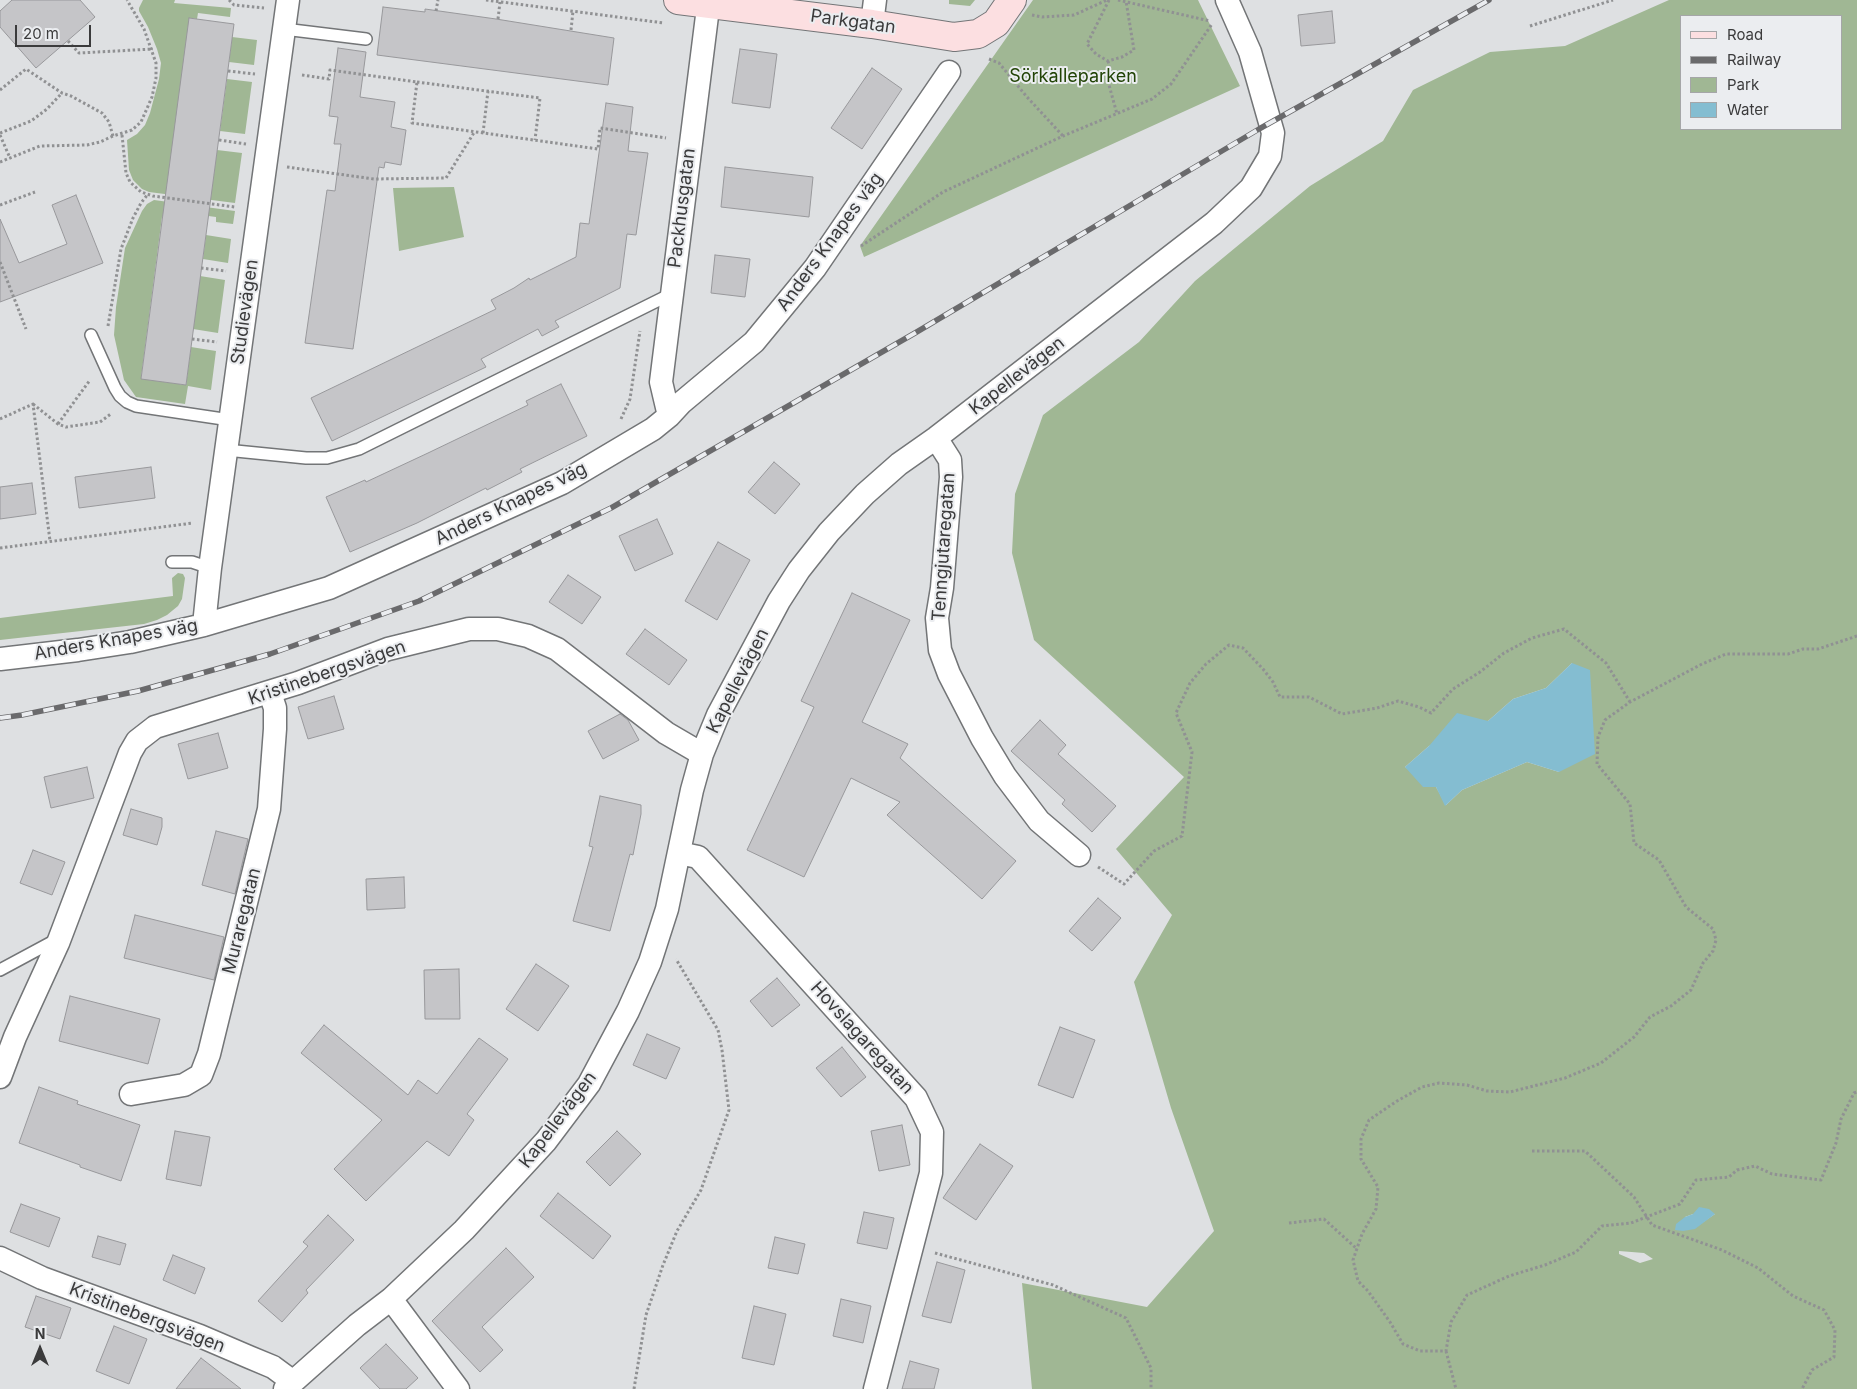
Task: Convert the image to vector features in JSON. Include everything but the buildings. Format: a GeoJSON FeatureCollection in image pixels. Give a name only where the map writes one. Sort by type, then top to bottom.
{"type":"FeatureCollection","features":[{"type":"Feature","properties":{"kind":"street","name":"Studievägen"},"geometry":{"type":"LineString","coordinates":[[204,625],[210,568],[288,0]]}},
{"type":"Feature","properties":{"kind":"street","name":"Kapellevägen"},"geometry":{"type":"LineString","coordinates":[[289,1385],[357,1325],[390,1299],[464,1230],[552,1134],[589,1084],[628,1011],[656,946],[680,853],[692,790],[702,754],[718,715],[779,601],[799,570],[829,532],[865,494],[900,464],[1214,223],[1251,188],[1270,156],[1272,132],[1250,52],[1227,0]]}},
{"type":"Feature","properties":{"kind":"street","name":"Parkgatan"},"geometry":{"type":"LineString","coordinates":[[675,12],[708,2],[873,12],[954,37],[978,34],[1018,6]]}},
{"type":"Feature","properties":{"kind":"street","name":"Packhusgatan"},"geometry":{"type":"LineString","coordinates":[[668,416],[661,382],[708,2]]}},
{"type":"Feature","properties":{"kind":"street","name":"Anders Knapes väg"},"geometry":{"type":"LineString","coordinates":[[0,659],[130,642],[204,625],[338,584],[562,483],[653,429],[754,342],[815,268],[949,72]]}},
{"type":"Feature","properties":{"kind":"street","name":"Tenngjutaregatan"},"geometry":{"type":"LineString","coordinates":[[936,438],[950,460],[952,477],[943,579],[937,618],[940,650],[948,674],[982,738],[1005,776],[1039,821],[1079,855]]}},
{"type":"Feature","properties":{"kind":"street","name":"Kristinebergsvägen"},"geometry":{"type":"LineString","coordinates":[[0,1077],[15,1037],[58,943],[130,753],[137,742],[155,728],[270,693],[388,649],[469,629],[498,629],[528,636],[557,649],[666,733],[702,754]]}},
{"type":"Feature","properties":{"kind":"street","name":"Muraregatan"},"geometry":{"type":"LineString","coordinates":[[131,1094],[184,1085],[201,1075],[209,1054],[269,809],[274,729],[274,708],[270,693]]}},
{"type":"Feature","properties":{"kind":"street","name":"Hovslagaregatan"},"geometry":{"type":"LineString","coordinates":[[680,853],[698,857],[916,1098],[932,1132],[931,1173],[875,1389]]}},
{"type":"Feature","properties":{"kind":"street","name":"Kristinebergsvägen"},"geometry":{"type":"LineString","coordinates":[[0,1258],[42,1278],[200,1336],[273,1367],[289,1385]]}},
{"type":"Feature","properties":{"kind":"street"},"geometry":{"type":"LineString","coordinates":[[390,1299],[458,1389]]}},
{"type":"Feature","properties":{"kind":"lane"},"geometry":{"type":"LineString","coordinates":[[284,29],[366,39]]}},
{"type":"Feature","properties":{"kind":"lane"},"geometry":{"type":"LineString","coordinates":[[226,450],[306,458],[327,458],[359,449],[666,296]]}},
{"type":"Feature","properties":{"kind":"lane"},"geometry":{"type":"LineString","coordinates":[[91,334],[115,388],[127,402],[136,406],[230,420]]}},
{"type":"Feature","properties":{"kind":"lane"},"geometry":{"type":"LineString","coordinates":[[172,562],[192,562],[210,568]]}},
{"type":"Feature","properties":{"kind":"lane"},"geometry":{"type":"LineString","coordinates":[[0,970],[52,942],[58,943]]}},
{"type":"Feature","properties":{"kind":"path"},"geometry":{"type":"LineString","coordinates":[[0,162],[40,146],[87,145],[100,142],[112,136],[122,135],[132,130],[141,122],[152,97],[156,78],[156,62],[153,49],[144,29],[127,0]]}},
{"type":"Feature","properties":{"kind":"path"},"geometry":{"type":"LineString","coordinates":[[229,0],[234,5],[267,8]]}},
{"type":"Feature","properties":{"kind":"path"},"geometry":{"type":"LineString","coordinates":[[436,11],[438,0]]}},
{"type":"Feature","properties":{"kind":"path"},"geometry":{"type":"LineString","coordinates":[[486,0],[573,11],[675,12]]}},
{"type":"Feature","properties":{"kind":"path"},"geometry":{"type":"LineString","coordinates":[[1018,6],[1042,17],[1074,15],[1108,0]]}},
{"type":"Feature","properties":{"kind":"path"},"geometry":{"type":"LineString","coordinates":[[1108,0],[1087,44],[1096,54],[1108,61],[1122,57],[1134,50],[1126,0]]}},
{"type":"Feature","properties":{"kind":"path"},"geometry":{"type":"LineString","coordinates":[[860,246],[943,192],[1063,136],[1152,99],[1171,84],[1213,22],[1126,0],[1118,0]]}},
{"type":"Feature","properties":{"kind":"path"},"geometry":{"type":"LineString","coordinates":[[1530,26],[1613,0]]}},
{"type":"Feature","properties":{"kind":"path"},"geometry":{"type":"LineString","coordinates":[[498,19],[500,2]]}},
{"type":"Feature","properties":{"kind":"path"},"geometry":{"type":"LineString","coordinates":[[571,30],[573,11]]}},
{"type":"Feature","properties":{"kind":"path"},"geometry":{"type":"LineString","coordinates":[[68,41],[79,53],[153,49]]}},
{"type":"Feature","properties":{"kind":"path"},"geometry":{"type":"LineString","coordinates":[[991,60],[999,63],[1063,136]]}},
{"type":"Feature","properties":{"kind":"path"},"geometry":{"type":"LineString","coordinates":[[1108,61],[1110,70],[1108,85],[1117,114]]}},
{"type":"Feature","properties":{"kind":"path"},"geometry":{"type":"LineString","coordinates":[[0,90],[26,69],[62,93],[102,113],[109,122],[112,136]]}},
{"type":"Feature","properties":{"kind":"path"},"geometry":{"type":"LineString","coordinates":[[301,75],[328,79],[330,70],[540,98],[535,140]]}},
{"type":"Feature","properties":{"kind":"path"},"geometry":{"type":"LineString","coordinates":[[228,71],[258,75]]}},
{"type":"Feature","properties":{"kind":"path"},"geometry":{"type":"LineString","coordinates":[[417,82],[412,123],[598,149],[600,128],[666,138],[665,147]]}},
{"type":"Feature","properties":{"kind":"path"},"geometry":{"type":"LineString","coordinates":[[483,132],[488,91]]}},
{"type":"Feature","properties":{"kind":"path"},"geometry":{"type":"LineString","coordinates":[[10,158],[0,134],[31,121],[47,109],[62,93]]}},
{"type":"Feature","properties":{"kind":"path"},"geometry":{"type":"LineString","coordinates":[[279,166],[374,179],[446,178],[475,131]]}},
{"type":"Feature","properties":{"kind":"path"},"geometry":{"type":"LineString","coordinates":[[122,135],[126,173],[130,182],[141,192],[240,208]]}},
{"type":"Feature","properties":{"kind":"path"},"geometry":{"type":"LineString","coordinates":[[219,140],[249,144]]}},
{"type":"Feature","properties":{"kind":"path"},"geometry":{"type":"LineString","coordinates":[[0,205],[35,192]]}},
{"type":"Feature","properties":{"kind":"path"},"geometry":{"type":"LineString","coordinates":[[91,334],[108,326],[121,249],[133,218],[141,202],[148,194]]}},
{"type":"Feature","properties":{"kind":"path"},"geometry":{"type":"LineString","coordinates":[[0,262],[26,329]]}},
{"type":"Feature","properties":{"kind":"path"},"geometry":{"type":"LineString","coordinates":[[201,268],[232,272]]}},
{"type":"Feature","properties":{"kind":"path"},"geometry":{"type":"LineString","coordinates":[[616,426],[624,415],[630,399],[644,308]]}},
{"type":"Feature","properties":{"kind":"path"},"geometry":{"type":"LineString","coordinates":[[192,339],[222,343]]}},
{"type":"Feature","properties":{"kind":"path"},"geometry":{"type":"LineString","coordinates":[[58,424],[103,362]]}},
{"type":"Feature","properties":{"kind":"path"},"geometry":{"type":"LineString","coordinates":[[33,404],[66,428],[100,422],[127,402]]}},
{"type":"Feature","properties":{"kind":"path"},"geometry":{"type":"LineString","coordinates":[[0,419],[33,404]]}},
{"type":"Feature","properties":{"kind":"path"},"geometry":{"type":"LineString","coordinates":[[33,404],[50,541]]}},
{"type":"Feature","properties":{"kind":"path"},"geometry":{"type":"LineString","coordinates":[[0,548],[198,522]]}},
{"type":"Feature","properties":{"kind":"path"},"geometry":{"type":"LineString","coordinates":[[1079,855],[1124,884],[1154,851],[1182,836],[1192,752],[1176,714],[1190,683],[1200,670],[1230,645],[1243,648],[1273,682],[1280,697],[1309,697],[1342,714],[1377,708],[1398,701],[1419,707],[1431,713],[1453,689],[1480,672],[1504,653],[1532,638],[1564,629],[1606,663],[1630,702]]}},
{"type":"Feature","properties":{"kind":"path"},"geometry":{"type":"LineString","coordinates":[[1446,1351],[1420,1351],[1403,1344],[1368,1290],[1358,1281],[1353,1260],[1362,1234],[1376,1209],[1377,1202],[1378,1187],[1361,1159],[1361,1139],[1369,1120],[1422,1087],[1439,1084],[1467,1085],[1487,1091],[1510,1092],[1565,1078],[1601,1063],[1634,1037],[1650,1017],[1671,1006],[1691,990],[1703,963],[1712,952],[1716,940],[1712,929],[1686,907],[1659,860],[1634,843],[1630,804],[1597,764],[1598,737],[1605,720],[1630,702],[1702,664],[1726,654],[1788,654],[1803,648],[1818,648],[1857,636]]}},
{"type":"Feature","properties":{"kind":"path"},"geometry":{"type":"LineString","coordinates":[[634,1389],[646,1315],[662,1265],[677,1231],[701,1190],[728,1110],[718,1030],[682,966],[669,951],[656,946]]}},
{"type":"Feature","properties":{"kind":"path"},"geometry":{"type":"LineString","coordinates":[[1456,1389],[1446,1351],[1451,1322],[1467,1295],[1509,1276],[1545,1265],[1576,1252],[1602,1226],[1631,1224],[1680,1204],[1696,1180],[1730,1177],[1737,1170],[1755,1166],[1772,1174],[1821,1180],[1836,1143],[1841,1119],[1854,1093],[1857,1092]]}},
{"type":"Feature","properties":{"kind":"path"},"geometry":{"type":"LineString","coordinates":[[1532,1151],[1585,1151],[1634,1197],[1652,1225],[1722,1250],[1758,1268],[1793,1296],[1824,1310],[1835,1330],[1834,1357],[1812,1370],[1802,1389]]}},
{"type":"Feature","properties":{"kind":"path"},"geometry":{"type":"LineString","coordinates":[[1289,1224],[1324,1219],[1357,1249]]}},
{"type":"Feature","properties":{"kind":"path"},"geometry":{"type":"LineString","coordinates":[[912,1247],[1053,1285],[1126,1318],[1151,1368],[1152,1389]]}},
{"type":"Feature","properties":{"kind":"green space"},"geometry":{"type":"Polygon","coordinates":[[[143,0],[175,0],[174,3],[231,8],[230,17],[198,13],[197,19],[189,18],[212,186],[217,150],[242,153],[235,203],[149,192],[142,189],[133,180],[129,170],[127,140],[137,134],[145,125],[159,79],[161,63],[148,27],[139,11],[143,0]]]}},
{"type":"Feature","properties":{"kind":"green space"},"geometry":{"type":"Polygon","coordinates":[[[949,0],[975,0],[970,6],[949,4],[949,0]]]}},
{"type":"Feature","properties":{"kind":"green space","name":"Sörkälleparken"},"geometry":{"type":"Polygon","coordinates":[[[1033,0],[1198,0],[1240,86],[864,257],[860,246],[1033,0]]]}},
{"type":"Feature","properties":{"kind":"green space"},"geometry":{"type":"Polygon","coordinates":[[[1669,0],[1857,0],[1857,1389],[1032,1389],[1022,1283],[1147,1307],[1214,1231],[1171,1108],[1134,982],[1172,915],[1116,849],[1184,777],[1034,640],[1012,553],[1015,494],[1043,415],[1139,342],[1195,281],[1310,186],[1383,141],[1413,90],[1490,52],[1565,46],[1669,0]],[[1572,663],[1546,688],[1513,699],[1488,721],[1429,746],[1405,767],[1436,787],[1446,805],[1462,790],[1527,762],[1559,772],[1572,663]],[[1693,1214],[1685,1217],[1703,1222],[1715,1214],[1693,1214]],[[1619,1251],[1619,1254],[1640,1263],[1653,1259],[1644,1253],[1619,1251]]]}},
{"type":"Feature","properties":{"kind":"green space"},"geometry":{"type":"Polygon","coordinates":[[[232,37],[257,40],[254,65],[229,62],[232,37]]]}},
{"type":"Feature","properties":{"kind":"green space"},"geometry":{"type":"Polygon","coordinates":[[[227,79],[252,82],[245,134],[220,131],[227,79]]]}},
{"type":"Feature","properties":{"kind":"green space"},"geometry":{"type":"Polygon","coordinates":[[[454,187],[464,237],[399,251],[393,188],[454,187]]]}},
{"type":"Feature","properties":{"kind":"green space"},"geometry":{"type":"Polygon","coordinates":[[[154,200],[235,211],[233,224],[216,222],[216,217],[171,211],[162,217],[141,378],[186,385],[191,347],[216,351],[211,390],[188,386],[185,404],[136,397],[124,380],[114,335],[116,307],[125,248],[142,211],[147,204],[154,200]]]}},
{"type":"Feature","properties":{"kind":"green space"},"geometry":{"type":"Polygon","coordinates":[[[206,235],[231,239],[228,263],[203,259],[206,235]]]}},
{"type":"Feature","properties":{"kind":"green space"},"geometry":{"type":"Polygon","coordinates":[[[200,276],[225,280],[218,333],[193,329],[200,276]]]}},
{"type":"Feature","properties":{"kind":"green space"},"geometry":{"type":"Polygon","coordinates":[[[178,573],[183,574],[185,578],[182,599],[178,606],[157,620],[144,624],[0,640],[0,618],[173,596],[172,578],[178,573]]]}},
{"type":"Feature","properties":{"kind":"water"},"geometry":{"type":"Polygon","coordinates":[[[1572,663],[1590,670],[1595,754],[1559,772],[1527,762],[1462,790],[1445,806],[1436,787],[1423,787],[1405,767],[1429,746],[1457,713],[1488,721],[1513,699],[1546,688],[1572,663]]]}},
{"type":"Feature","properties":{"kind":"water"},"geometry":{"type":"Polygon","coordinates":[[[1699,1207],[1709,1209],[1715,1214],[1695,1229],[1675,1230],[1676,1224],[1693,1214],[1699,1207]]]}},
{"type":"Feature","properties":{"kind":"railway"},"geometry":{"type":"LineString","coordinates":[[0,718],[138,691],[270,654],[419,601],[611,508],[915,333],[1259,129],[1489,0]]}}]}
